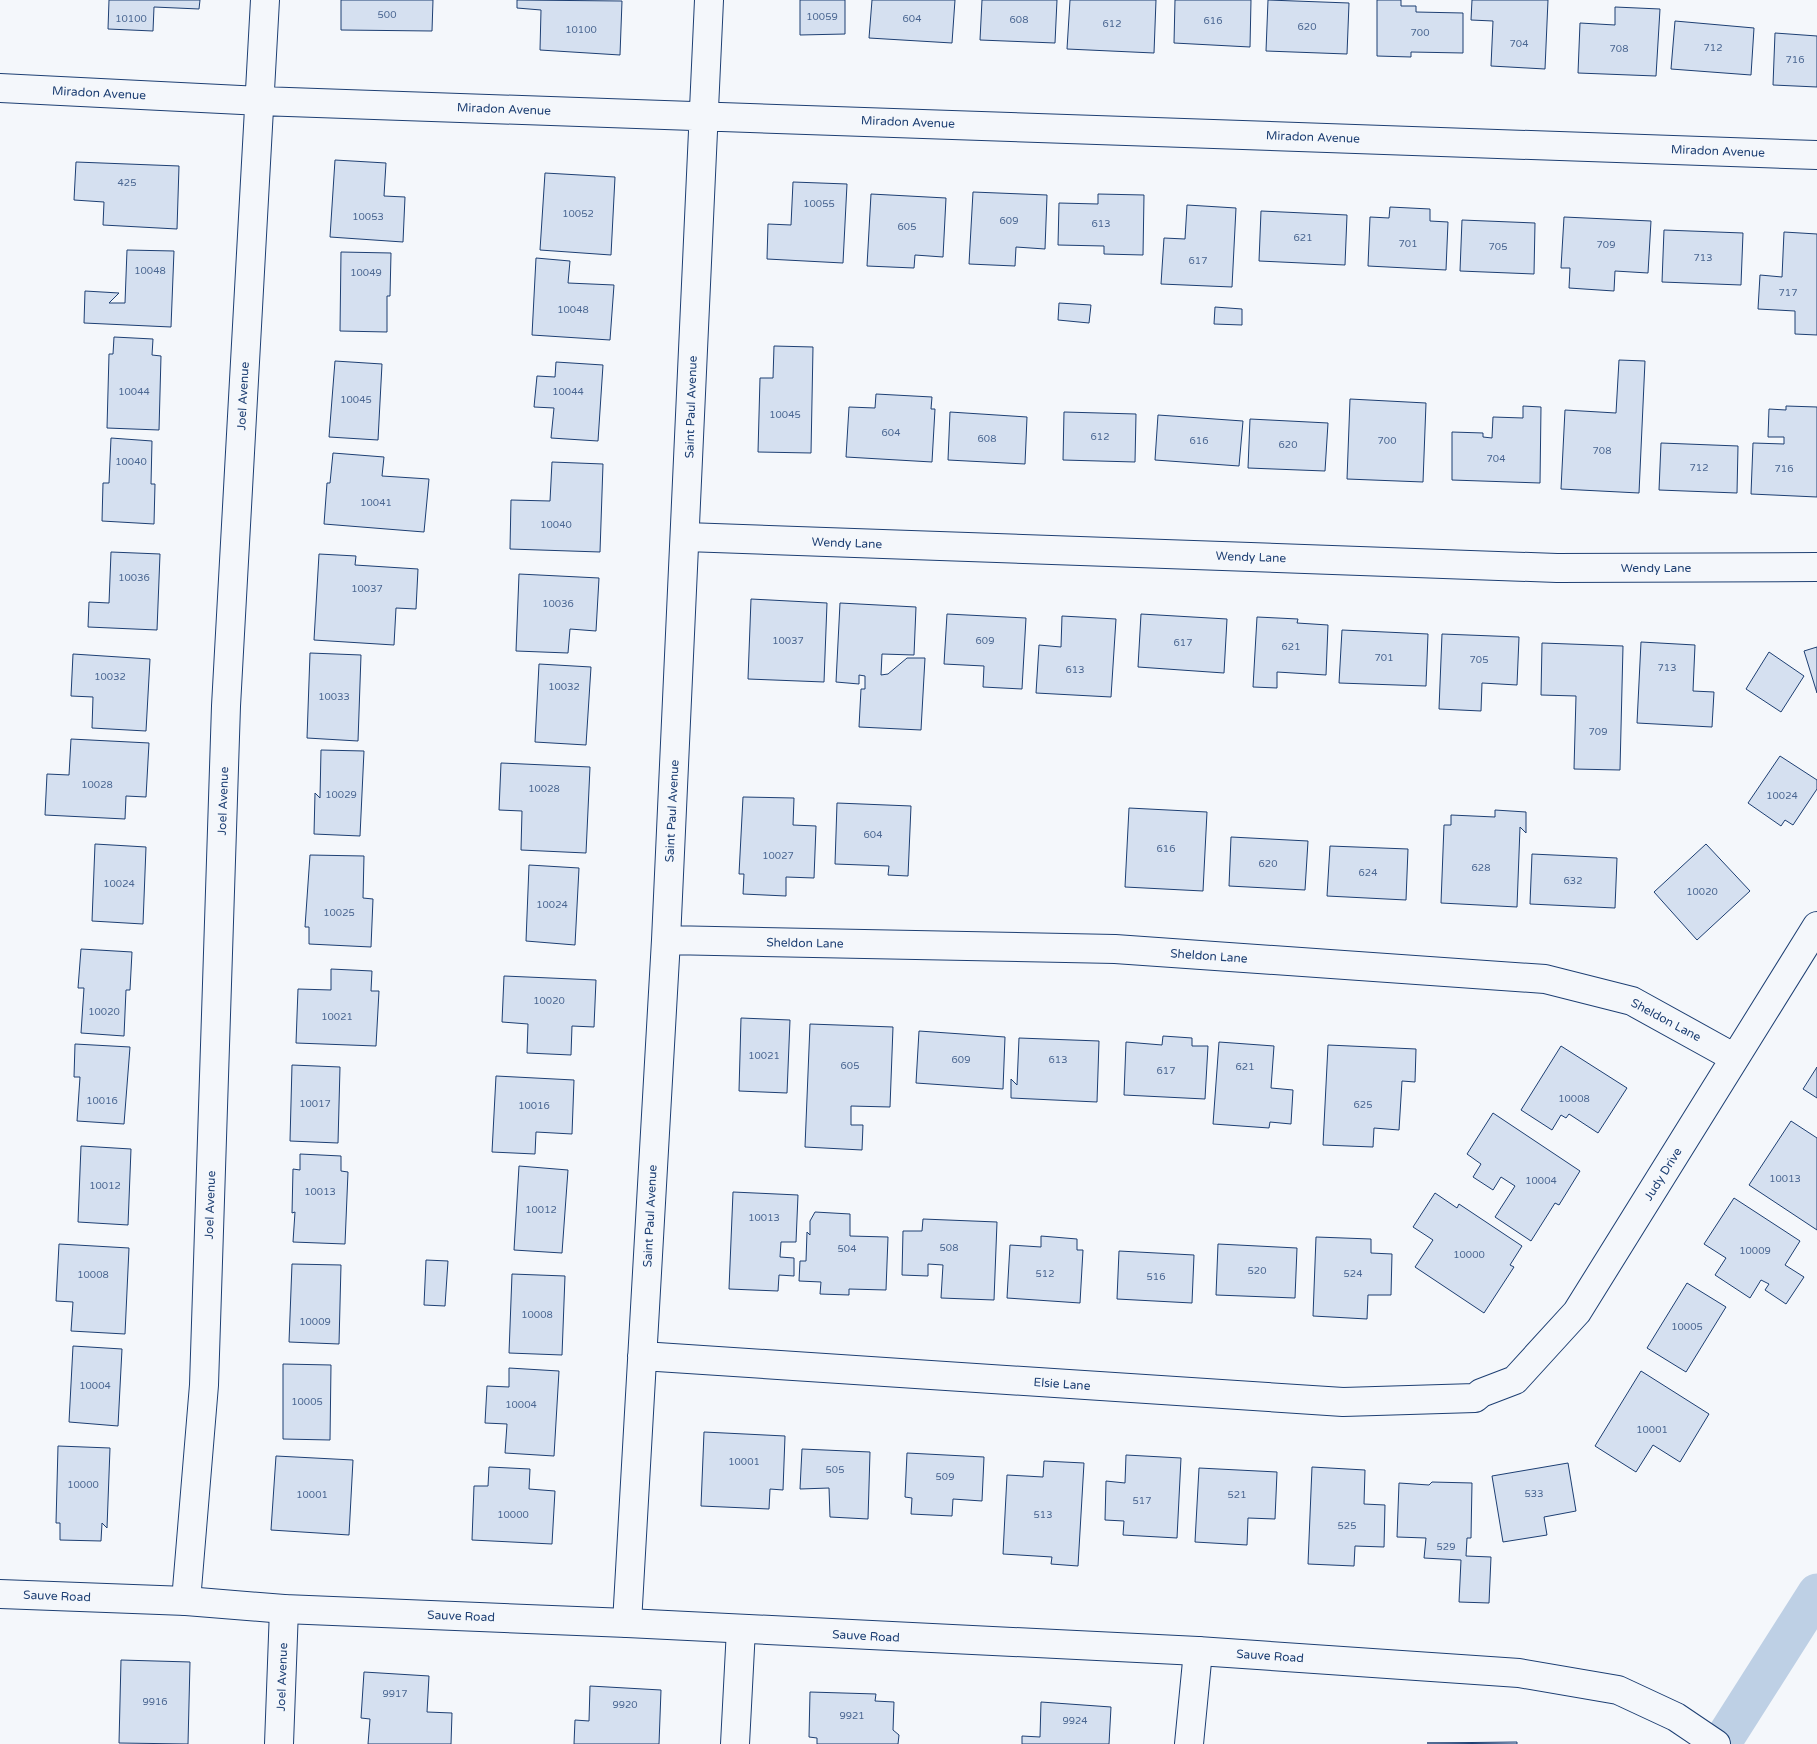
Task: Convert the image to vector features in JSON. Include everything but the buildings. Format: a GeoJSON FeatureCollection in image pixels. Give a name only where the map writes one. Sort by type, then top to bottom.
{"type":"FeatureCollection","features":[{"type":"Feature","properties":{"kind":"street","name":"Joel Avenue"},"geometry":{"type":"LineString","coordinates":[[186,1601],[204,1385],[226,706],[265,0]]}},
{"type":"Feature","properties":{"kind":"street","name":"Saint Paul Avenue"},"geometry":{"type":"LineString","coordinates":[[628,1622],[666,940],[686,537],[709,0]]}},
{"type":"Feature","properties":{"kind":"street","name":"Miradon Avenue"},"geometry":{"type":"LineString","coordinates":[[0,88],[260,101],[1817,154]]}},
{"type":"Feature","properties":{"kind":"street","name":"Wendy Lane"},"geometry":{"type":"LineString","coordinates":[[686,537],[1547,567],[1817,567]]}},
{"type":"Feature","properties":{"kind":"street","name":"Judy Drive"},"geometry":{"type":"LineString","coordinates":[[1481,1393],[1515,1380],[1577,1312],[1817,926]]}},
{"type":"Feature","properties":{"kind":"street","name":"Sheldon Lane"},"geometry":{"type":"LineString","coordinates":[[666,940],[1115,949],[1545,979],[1632,1001],[1735,1058]]}},
{"type":"Feature","properties":{"kind":"street","name":"Elsie Lane"},"geometry":{"type":"LineString","coordinates":[[642,1356],[1343,1402],[1475,1398],[1481,1393]]}},
{"type":"Feature","properties":{"kind":"street","name":"Sauve Road"},"geometry":{"type":"LineString","coordinates":[[0,1594],[186,1601],[284,1610],[628,1622],[1198,1651],[1519,1673],[1618,1690],[1676,1717],[1716,1744]]}},
{"type":"Feature","properties":{"kind":"street","name":"Joel Avenue"},"geometry":{"type":"LineString","coordinates":[[280,1744],[284,1610]]}},
{"type":"Feature","properties":{"kind":"street"},"geometry":{"type":"LineString","coordinates":[[735,1744],[741,1629]]}},
{"type":"Feature","properties":{"kind":"street"},"geometry":{"type":"LineString","coordinates":[[1189,1744],[1198,1651]]}},
{"type":"Feature","properties":{"kind":"waterway"},"geometry":{"type":"LineString","coordinates":[[1721,1744],[1817,1593]]}}]}
